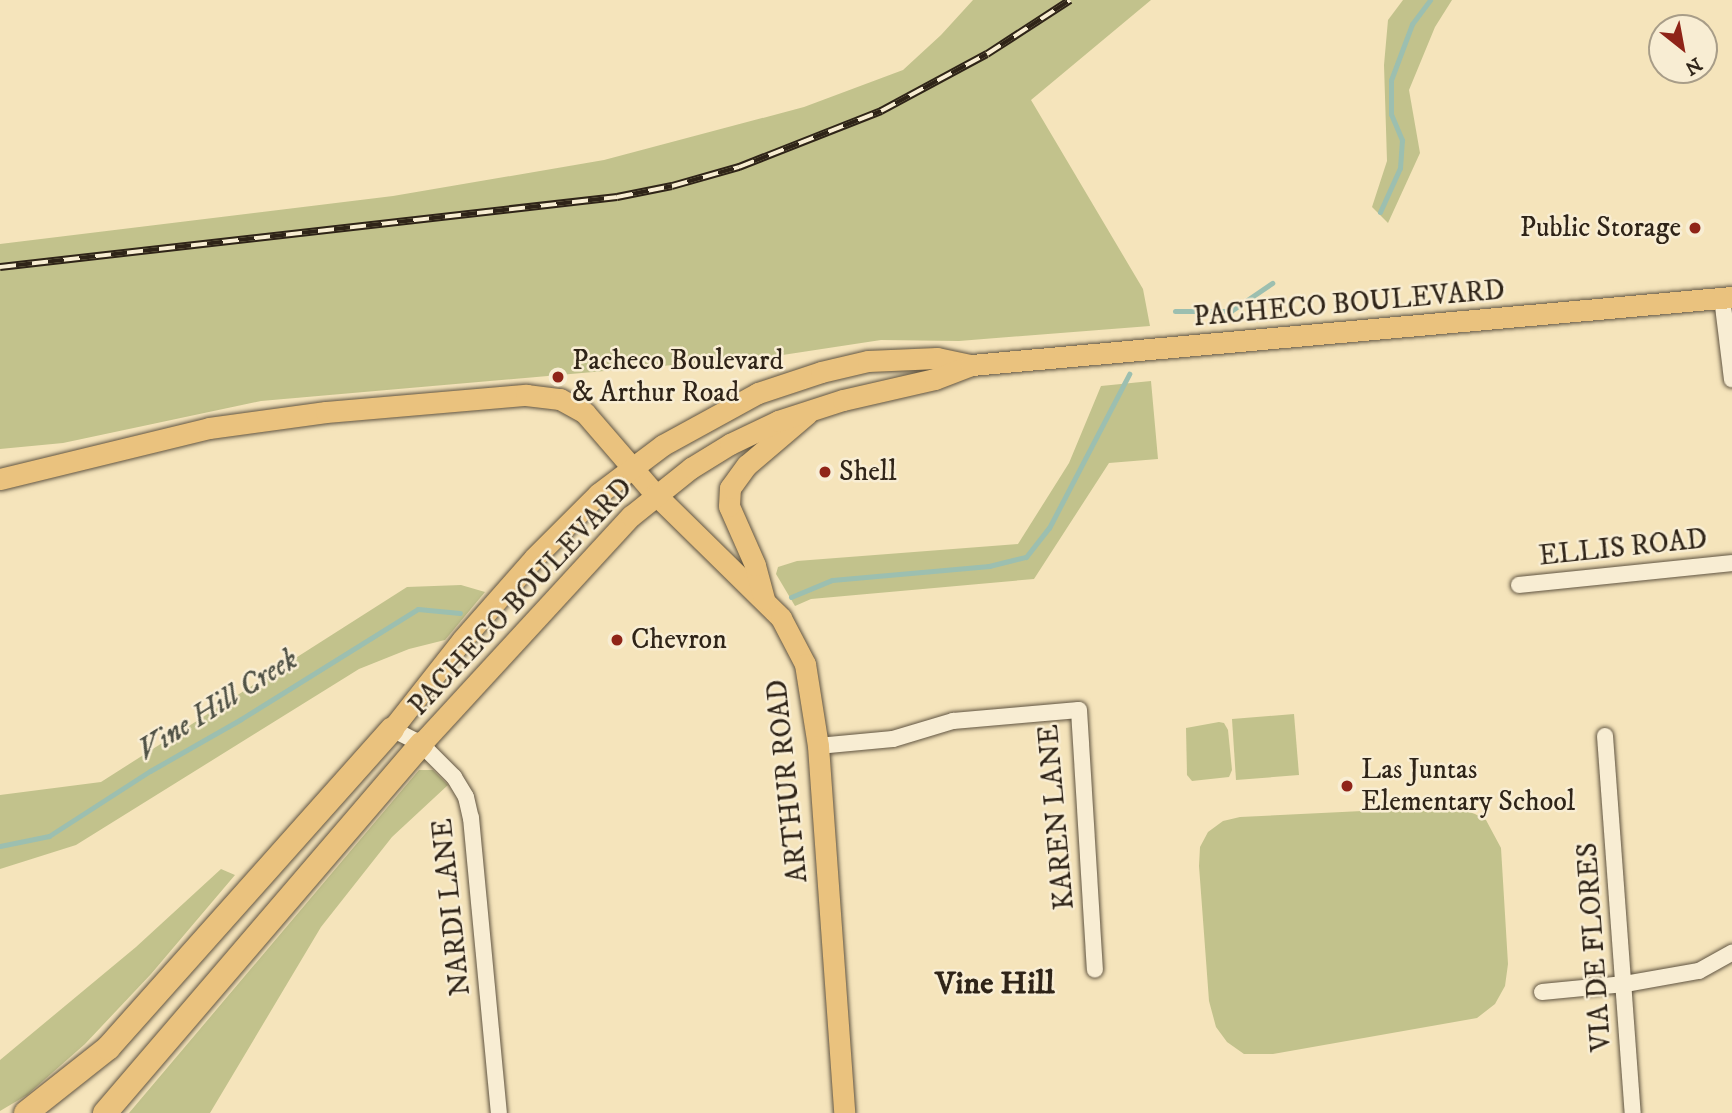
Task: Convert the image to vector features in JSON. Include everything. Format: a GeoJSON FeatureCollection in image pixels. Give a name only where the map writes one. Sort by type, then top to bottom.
{"type":"FeatureCollection","features":[{"type":"Feature","properties":{"kind":"highway"},"geometry":{"type":"LineString","coordinates":[[26,1113],[108,1048],[392,729]]}},
{"type":"Feature","properties":{"kind":"highway"},"geometry":{"type":"LineString","coordinates":[[105,1113],[421,744]]}},
{"type":"Feature","properties":{"kind":"main road","name":"PACHECO BOULEVARD"},"geometry":{"type":"LineString","coordinates":[[392,729],[499,596],[598,494],[663,445],[758,393],[821,372],[868,361],[923,358],[971,365],[1727,298]]}},
{"type":"Feature","properties":{"kind":"main road","name":"PACHECO BOULEVARD"},"geometry":{"type":"LineString","coordinates":[[421,744],[555,596],[655,494],[730,444],[778,421],[843,400],[935,379],[971,365]]}},
{"type":"Feature","properties":{"kind":"main road","name":"PACHECO BOULEVARD"},"geometry":{"type":"LineString","coordinates":[[0,479],[209,428],[326,412],[526,395],[560,399],[585,413],[632,467]]}},
{"type":"Feature","properties":{"kind":"main road"},"geometry":{"type":"LineString","coordinates":[[764,599],[755,565],[729,506],[730,488],[747,466],[787,435],[809,412]]}},
{"type":"Feature","properties":{"kind":"main road","name":"ARTHUR ROAD"},"geometry":{"type":"LineString","coordinates":[[632,467],[655,494],[764,599],[789,628],[805,664],[818,746],[844,1113]]}},
{"type":"Feature","properties":{"kind":"street"},"geometry":{"type":"LineString","coordinates":[[1727,298],[1732,379]]}},
{"type":"Feature","properties":{"kind":"street","name":"ELLIS ROAD"},"geometry":{"type":"LineString","coordinates":[[1519,585],[1732,563]]}},
{"type":"Feature","properties":{"kind":"street","name":"KAREN LANE"},"geometry":{"type":"LineString","coordinates":[[818,746],[893,739],[953,721],[1079,710],[1095,970]]}},
{"type":"Feature","properties":{"kind":"street","name":"NARDI LANE"},"geometry":{"type":"LineString","coordinates":[[392,729],[421,744],[454,777],[466,797],[471,818],[499,1113]]}},
{"type":"Feature","properties":{"kind":"street","name":"VIA DE FLORES"},"geometry":{"type":"LineString","coordinates":[[1605,736],[1633,1113]]}},
{"type":"Feature","properties":{"kind":"street"},"geometry":{"type":"LineString","coordinates":[[1542,992],[1625,984],[1699,971],[1732,953]]}},
{"type":"Feature","properties":{"kind":"green space"},"geometry":{"type":"Polygon","coordinates":[[[973,0],[1151,0],[1031,100],[1143,289],[1150,326],[959,341],[881,340],[776,356],[261,401],[63,443],[0,449],[0,244],[393,196],[604,160],[804,107],[903,70],[941,35],[973,0]]]}},
{"type":"Feature","properties":{"kind":"green space"},"geometry":{"type":"Polygon","coordinates":[[[1403,0],[1452,0],[1435,27],[1409,90],[1420,153],[1388,223],[1372,207],[1387,161],[1384,65],[1388,20],[1403,0]]]}},
{"type":"Feature","properties":{"kind":"green space"},"geometry":{"type":"Polygon","coordinates":[[[1151,381],[1158,459],[1109,463],[1034,579],[811,599],[795,606],[776,574],[778,567],[797,561],[1018,544],[1069,463],[1101,386],[1151,381]]]}},
{"type":"Feature","properties":{"kind":"green space"},"geometry":{"type":"Polygon","coordinates":[[[461,585],[485,592],[445,640],[409,649],[359,669],[76,845],[0,869],[0,795],[101,782],[407,587],[461,585]]]}},
{"type":"Feature","properties":{"kind":"green space"},"geometry":{"type":"Polygon","coordinates":[[[1294,714],[1299,775],[1236,780],[1232,719],[1294,714]]]}},
{"type":"Feature","properties":{"kind":"green space"},"geometry":{"type":"Polygon","coordinates":[[[1224,723],[1228,730],[1232,770],[1229,777],[1192,781],[1187,775],[1186,728],[1224,723]]]}},
{"type":"Feature","properties":{"kind":"green space"},"geometry":{"type":"Polygon","coordinates":[[[419,770],[433,770],[448,785],[392,837],[321,927],[210,1113],[129,1113],[419,770]]]}},
{"type":"Feature","properties":{"kind":"green space"},"geometry":{"type":"Polygon","coordinates":[[[1422,804],[1455,807],[1486,820],[1501,848],[1508,964],[1505,986],[1495,1004],[1477,1018],[1273,1054],[1244,1054],[1227,1042],[1216,1027],[1209,1001],[1199,866],[1200,847],[1208,832],[1223,821],[1240,817],[1383,810],[1422,804]]]}},
{"type":"Feature","properties":{"kind":"green space"},"geometry":{"type":"Polygon","coordinates":[[[221,869],[235,875],[151,974],[85,1044],[27,1095],[0,1111],[0,1060],[136,947],[221,869]]]}},
{"type":"Feature","properties":{"kind":"waterway"},"geometry":{"type":"LineString","coordinates":[[1380,212],[1400,168],[1402,140],[1391,114],[1391,80],[1412,24],[1430,0]]}},
{"type":"Feature","properties":{"kind":"waterway","name":"Vine Hill Creek"},"geometry":{"type":"LineString","coordinates":[[1175,311],[1231,311],[1272,283]]}},
{"type":"Feature","properties":{"kind":"waterway","name":"Vine Hill Creek"},"geometry":{"type":"LineString","coordinates":[[791,597],[832,580],[989,566],[1026,557],[1049,528],[1129,374]]}},
{"type":"Feature","properties":{"kind":"waterway","name":"Vine Hill Creek"},"geometry":{"type":"LineString","coordinates":[[0,846],[49,836],[150,771],[241,719],[418,609],[460,613]]}},
{"type":"Feature","properties":{"kind":"railway"},"geometry":{"type":"LineString","coordinates":[[0,267],[617,197],[672,186],[739,167],[881,111],[987,54],[1070,0]]}},
{"type":"Feature","properties":{"kind":"place","name":"Public Storage"},"geometry":{"type":"Point","coordinates":[1695,228]}},
{"type":"Feature","properties":{"kind":"place","name":"Pacheco Boulevard & Arthur Road"},"geometry":{"type":"Point","coordinates":[558,377]}},
{"type":"Feature","properties":{"kind":"place","name":"Shell"},"geometry":{"type":"Point","coordinates":[825,472]}},
{"type":"Feature","properties":{"kind":"place","name":"Chevron"},"geometry":{"type":"Point","coordinates":[617,640]}},
{"type":"Feature","properties":{"kind":"place","name":"Las Juntas Elementary School"},"geometry":{"type":"Point","coordinates":[1347,786]}},
{"type":"Feature","properties":{"kind":"district","name":"Vine Hill"},"geometry":{"type":"Point","coordinates":[995,984]}}]}
